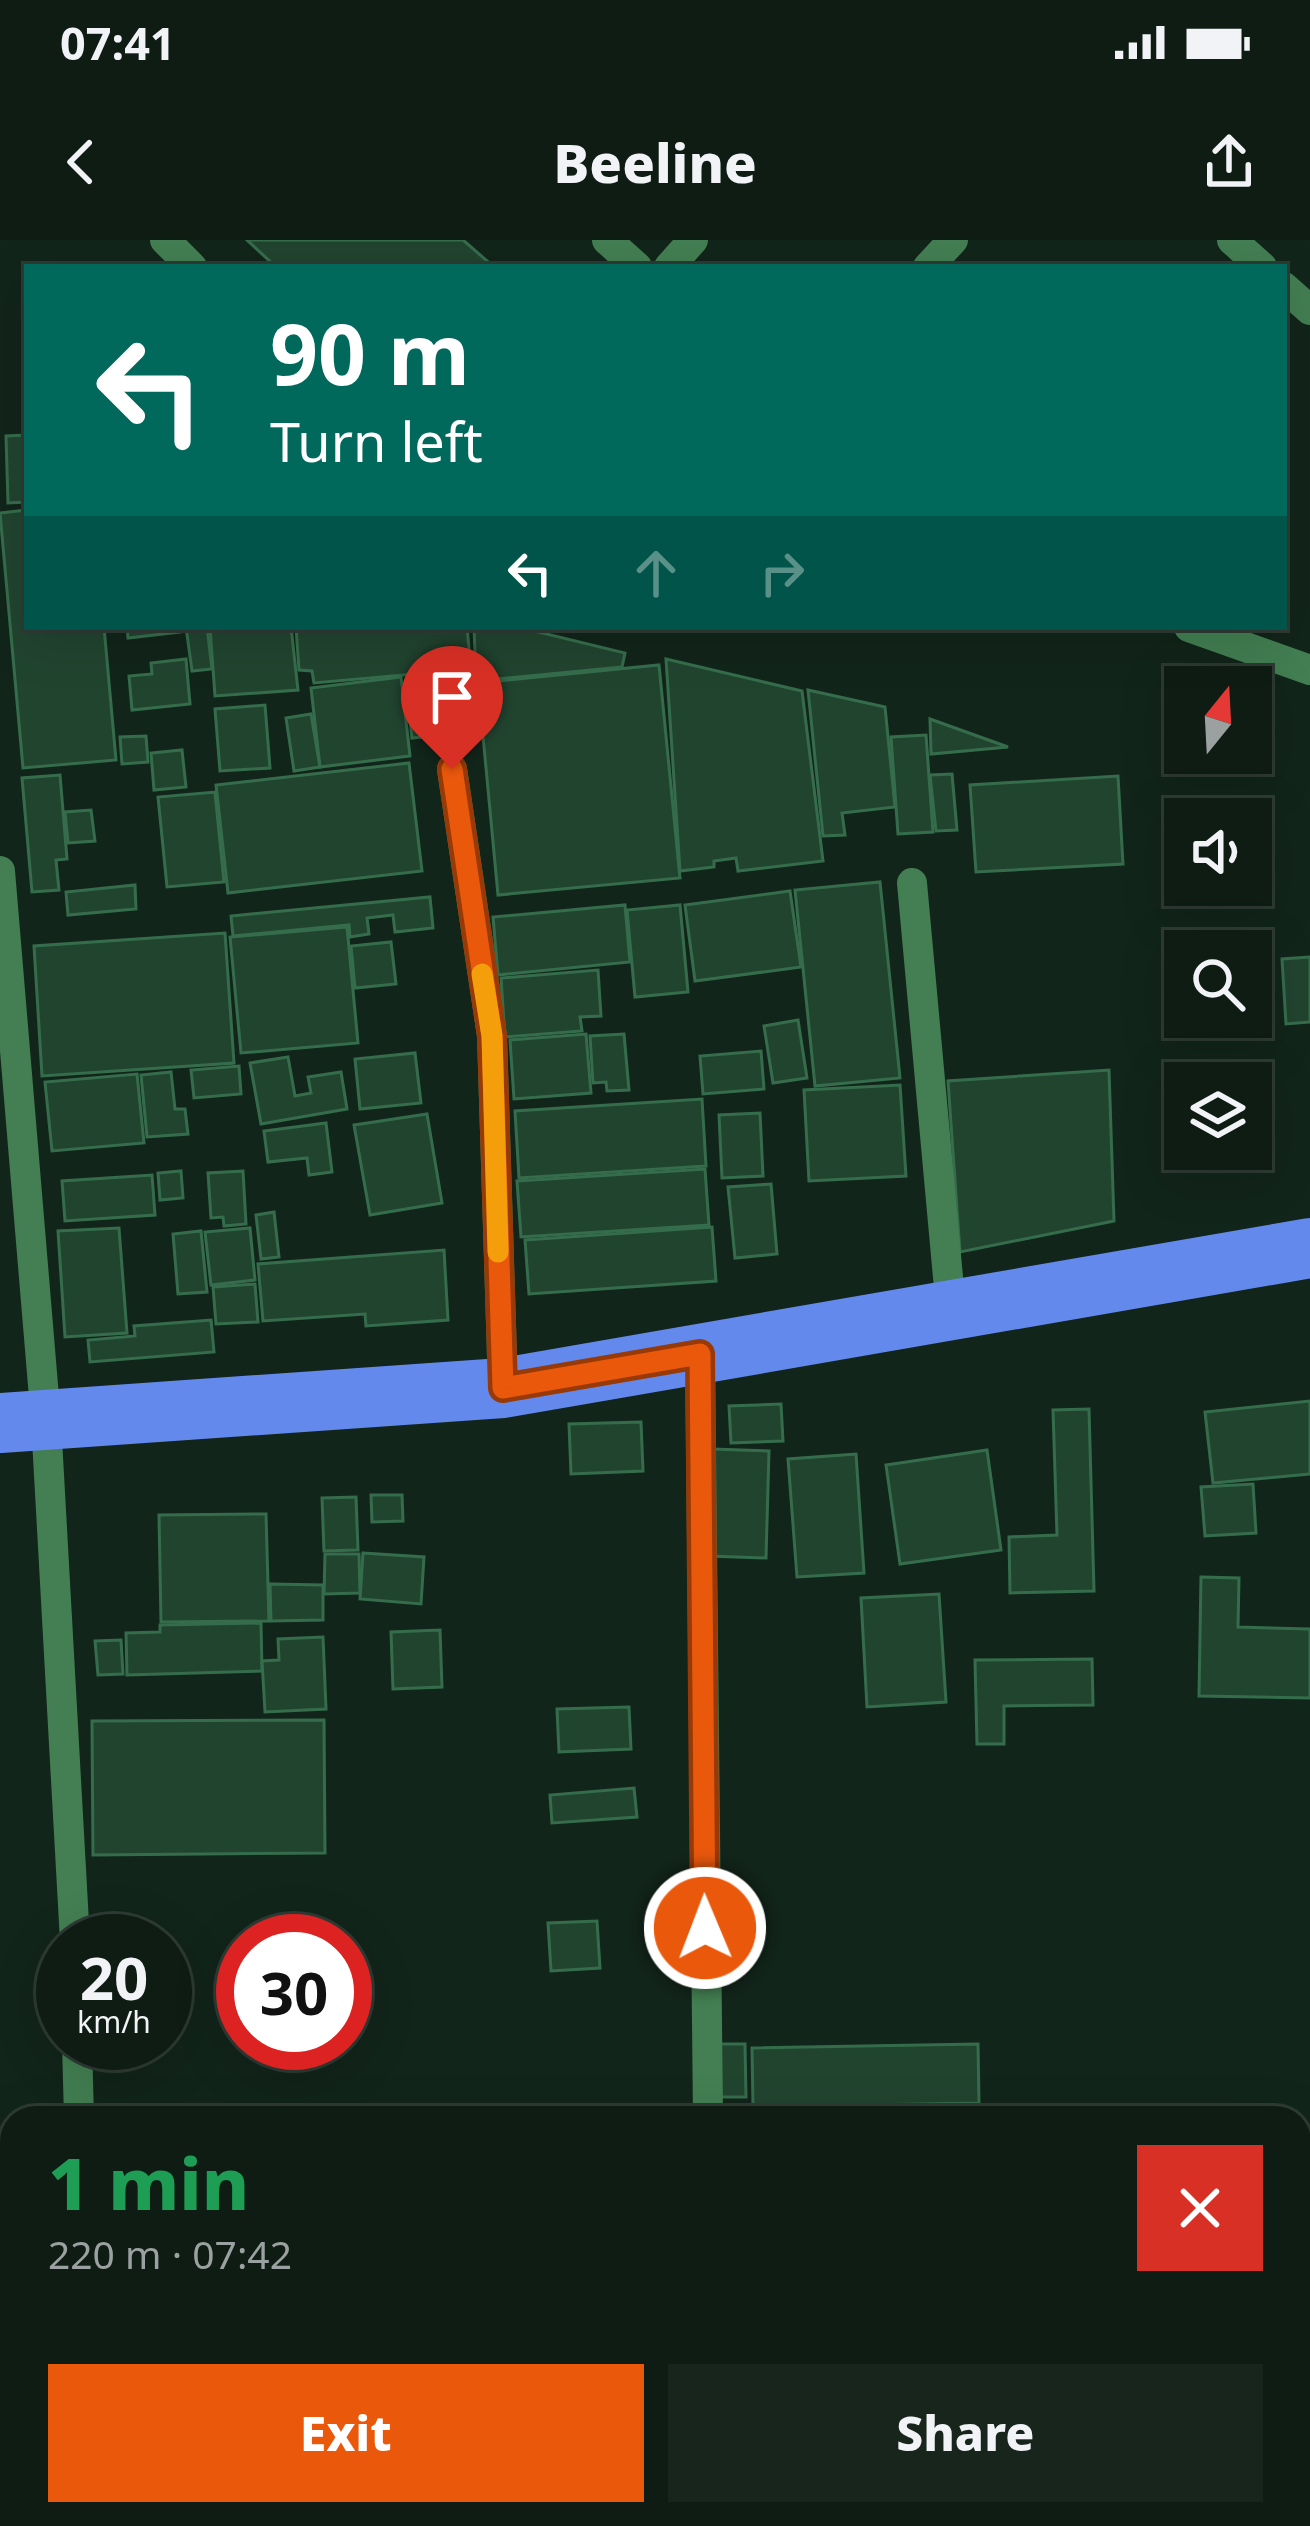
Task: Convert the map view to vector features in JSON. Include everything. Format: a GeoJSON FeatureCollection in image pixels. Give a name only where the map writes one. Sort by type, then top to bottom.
{"type":"FeatureCollection","features":[{"type":"Feature","properties":{"kind":"highway"},"geometry":{"type":"LineString","coordinates":[[23,1422],[503,1388],[1310,1248]]}},
{"type":"Feature","properties":{"kind":"street"},"geometry":{"type":"LineString","coordinates":[[165,240],[189,264]]}},
{"type":"Feature","properties":{"kind":"street"},"geometry":{"type":"LineString","coordinates":[[607,240],[634,264]]}},
{"type":"Feature","properties":{"kind":"street"},"geometry":{"type":"LineString","coordinates":[[672,264],[693,240]]}},
{"type":"Feature","properties":{"kind":"street"},"geometry":{"type":"LineString","coordinates":[[931,264],[953,240]]}},
{"type":"Feature","properties":{"kind":"street"},"geometry":{"type":"LineString","coordinates":[[1232,240],[1259,264]]}},
{"type":"Feature","properties":{"kind":"street"},"geometry":{"type":"LineString","coordinates":[[1287,290],[1310,310]]}},
{"type":"Feature","properties":{"kind":"street"},"geometry":{"type":"LineString","coordinates":[[1198,630],[1310,670]]}},
{"type":"Feature","properties":{"kind":"street"},"geometry":{"type":"LineString","coordinates":[[452,769],[492,1036],[503,1388]]}},
{"type":"Feature","properties":{"kind":"street"},"geometry":{"type":"LineString","coordinates":[[0,872],[23,1422],[72,1914]]}},
{"type":"Feature","properties":{"kind":"street"},"geometry":{"type":"LineString","coordinates":[[912,883],[951,1310]]}},
{"type":"Feature","properties":{"kind":"street"},"geometry":{"type":"LineString","coordinates":[[700,1354],[708,2106]]}},
{"type":"Feature","properties":{"kind":"street"},"geometry":{"type":"LineString","coordinates":[[78,2070],[79,2106]]}},
{"type":"Feature","properties":{"kind":"building"},"geometry":{"type":"Polygon","coordinates":[[[247,240],[463,240],[491,264],[273,264],[247,240]]]}},
{"type":"Feature","properties":{"kind":"building"},"geometry":{"type":"Polygon","coordinates":[[[24,435],[24,502],[8,503],[6,436],[24,435]]]}},
{"type":"Feature","properties":{"kind":"building"},"geometry":{"type":"Polygon","coordinates":[[[24,510],[24,630],[104,630],[116,760],[23,768],[0,513],[24,510]]]}},
{"type":"Feature","properties":{"kind":"building"},"geometry":{"type":"Polygon","coordinates":[[[127,630],[181,630],[181,632],[128,638],[127,630]]]}},
{"type":"Feature","properties":{"kind":"building"},"geometry":{"type":"Polygon","coordinates":[[[186,630],[207,630],[212,669],[192,671],[186,630]]]}},
{"type":"Feature","properties":{"kind":"building"},"geometry":{"type":"Polygon","coordinates":[[[210,630],[291,630],[298,690],[215,696],[210,630]]]}},
{"type":"Feature","properties":{"kind":"building"},"geometry":{"type":"Polygon","coordinates":[[[296,630],[467,630],[471,669],[314,683],[312,671],[299,670],[296,630]]]}},
{"type":"Feature","properties":{"kind":"building"},"geometry":{"type":"Polygon","coordinates":[[[474,630],[530,630],[625,653],[622,667],[476,681],[474,630]]]}},
{"type":"Feature","properties":{"kind":"building"},"geometry":{"type":"Polygon","coordinates":[[[186,659],[190,704],[132,710],[129,676],[152,674],[151,663],[186,659]]]}},
{"type":"Feature","properties":{"kind":"building"},"geometry":{"type":"Polygon","coordinates":[[[666,659],[802,691],[823,861],[738,871],[736,858],[714,861],[714,867],[680,871],[666,659]]]}},
{"type":"Feature","properties":{"kind":"building"},"geometry":{"type":"Polygon","coordinates":[[[659,665],[680,878],[498,895],[478,683],[659,665]]]}},
{"type":"Feature","properties":{"kind":"building"},"geometry":{"type":"Polygon","coordinates":[[[470,673],[478,731],[412,738],[406,680],[470,673]]]}},
{"type":"Feature","properties":{"kind":"building"},"geometry":{"type":"Polygon","coordinates":[[[401,677],[410,756],[320,767],[311,688],[401,677]]]}},
{"type":"Feature","properties":{"kind":"building"},"geometry":{"type":"Polygon","coordinates":[[[808,690],[885,707],[895,807],[842,813],[845,835],[823,836],[808,690]]]}},
{"type":"Feature","properties":{"kind":"building"},"geometry":{"type":"Polygon","coordinates":[[[265,705],[270,768],[220,771],[215,709],[265,705]]]}},
{"type":"Feature","properties":{"kind":"building"},"geometry":{"type":"Polygon","coordinates":[[[311,714],[320,767],[294,771],[286,718],[311,714]]]}},
{"type":"Feature","properties":{"kind":"building"},"geometry":{"type":"Polygon","coordinates":[[[930,719],[1008,747],[931,754],[930,719]]]}},
{"type":"Feature","properties":{"kind":"building"},"geometry":{"type":"Polygon","coordinates":[[[926,735],[933,832],[898,834],[891,737],[926,735]]]}},
{"type":"Feature","properties":{"kind":"building"},"geometry":{"type":"Polygon","coordinates":[[[146,736],[148,762],[122,764],[120,737],[146,736]]]}},
{"type":"Feature","properties":{"kind":"building"},"geometry":{"type":"Polygon","coordinates":[[[182,750],[186,787],[154,790],[151,753],[182,750]]]}},
{"type":"Feature","properties":{"kind":"building"},"geometry":{"type":"Polygon","coordinates":[[[409,763],[422,871],[228,893],[216,785],[409,763]]]}},
{"type":"Feature","properties":{"kind":"building"},"geometry":{"type":"Polygon","coordinates":[[[952,774],[957,830],[936,831],[930,775],[952,774]]]}},
{"type":"Feature","properties":{"kind":"building"},"geometry":{"type":"Polygon","coordinates":[[[60,775],[67,859],[56,860],[59,890],[32,892],[22,778],[60,775]]]}},
{"type":"Feature","properties":{"kind":"building"},"geometry":{"type":"Polygon","coordinates":[[[1118,776],[1123,864],[976,872],[970,785],[1118,776]]]}},
{"type":"Feature","properties":{"kind":"building"},"geometry":{"type":"Polygon","coordinates":[[[215,792],[224,882],[167,887],[158,797],[215,792]]]}},
{"type":"Feature","properties":{"kind":"building"},"geometry":{"type":"Polygon","coordinates":[[[91,810],[95,841],[68,843],[65,812],[91,810]]]}},
{"type":"Feature","properties":{"kind":"building"},"geometry":{"type":"Polygon","coordinates":[[[880,882],[900,1078],[815,1086],[795,890],[880,882]]]}},
{"type":"Feature","properties":{"kind":"building"},"geometry":{"type":"Polygon","coordinates":[[[135,885],[136,909],[68,915],[66,892],[135,885]]]}},
{"type":"Feature","properties":{"kind":"building"},"geometry":{"type":"Polygon","coordinates":[[[790,891],[801,967],[695,981],[685,905],[790,891]]]}},
{"type":"Feature","properties":{"kind":"building"},"geometry":{"type":"Polygon","coordinates":[[[430,897],[433,928],[395,932],[393,915],[367,918],[369,934],[350,937],[349,925],[233,936],[231,916],[430,897]]]}},
{"type":"Feature","properties":{"kind":"building"},"geometry":{"type":"Polygon","coordinates":[[[625,905],[630,962],[498,975],[493,917],[625,905]]]}},
{"type":"Feature","properties":{"kind":"building"},"geometry":{"type":"Polygon","coordinates":[[[680,905],[688,992],[635,997],[627,910],[680,905]]]}},
{"type":"Feature","properties":{"kind":"building"},"geometry":{"type":"Polygon","coordinates":[[[347,927],[358,1043],[241,1053],[230,937],[347,927]]]}},
{"type":"Feature","properties":{"kind":"building"},"geometry":{"type":"Polygon","coordinates":[[[225,933],[234,1063],[42,1076],[34,946],[225,933]]]}},
{"type":"Feature","properties":{"kind":"building"},"geometry":{"type":"Polygon","coordinates":[[[391,942],[396,984],[355,988],[351,946],[391,942]]]}},
{"type":"Feature","properties":{"kind":"building"},"geometry":{"type":"Polygon","coordinates":[[[1310,957],[1310,1022],[1286,1024],[1282,959],[1310,957]]]}},
{"type":"Feature","properties":{"kind":"building"},"geometry":{"type":"Polygon","coordinates":[[[598,970],[601,1016],[580,1017],[582,1031],[505,1037],[501,978],[598,970]]]}},
{"type":"Feature","properties":{"kind":"building"},"geometry":{"type":"Polygon","coordinates":[[[798,1020],[807,1078],[773,1083],[764,1026],[798,1020]]]}},
{"type":"Feature","properties":{"kind":"building"},"geometry":{"type":"Polygon","coordinates":[[[586,1034],[591,1093],[514,1099],[510,1040],[586,1034]]]}},
{"type":"Feature","properties":{"kind":"building"},"geometry":{"type":"Polygon","coordinates":[[[624,1034],[629,1090],[607,1091],[606,1082],[593,1083],[590,1036],[624,1034]]]}},
{"type":"Feature","properties":{"kind":"building"},"geometry":{"type":"Polygon","coordinates":[[[761,1051],[764,1089],[703,1094],[700,1056],[761,1051]]]}},
{"type":"Feature","properties":{"kind":"building"},"geometry":{"type":"Polygon","coordinates":[[[415,1053],[421,1103],[360,1109],[355,1059],[415,1053]]]}},
{"type":"Feature","properties":{"kind":"building"},"geometry":{"type":"Polygon","coordinates":[[[288,1057],[295,1096],[311,1093],[308,1077],[341,1072],[347,1109],[261,1124],[250,1063],[288,1057]]]}},
{"type":"Feature","properties":{"kind":"building"},"geometry":{"type":"Polygon","coordinates":[[[239,1066],[241,1094],[194,1098],[191,1070],[239,1066]]]}},
{"type":"Feature","properties":{"kind":"building"},"geometry":{"type":"Polygon","coordinates":[[[1109,1070],[1114,1221],[960,1252],[948,1081],[1109,1070]]]}},
{"type":"Feature","properties":{"kind":"building"},"geometry":{"type":"Polygon","coordinates":[[[171,1072],[175,1109],[185,1109],[188,1134],[147,1137],[141,1075],[171,1072]]]}},
{"type":"Feature","properties":{"kind":"building"},"geometry":{"type":"Polygon","coordinates":[[[137,1074],[144,1143],[52,1151],[45,1082],[137,1074]]]}},
{"type":"Feature","properties":{"kind":"building"},"geometry":{"type":"Polygon","coordinates":[[[900,1085],[906,1176],[809,1181],[804,1090],[900,1085]]]}},
{"type":"Feature","properties":{"kind":"building"},"geometry":{"type":"Polygon","coordinates":[[[702,1099],[706,1166],[519,1178],[515,1111],[702,1099]]]}},
{"type":"Feature","properties":{"kind":"building"},"geometry":{"type":"Polygon","coordinates":[[[760,1113],[763,1176],[722,1178],[719,1115],[760,1113]]]}},
{"type":"Feature","properties":{"kind":"building"},"geometry":{"type":"Polygon","coordinates":[[[427,1114],[442,1203],[370,1215],[354,1125],[427,1114]]]}},
{"type":"Feature","properties":{"kind":"building"},"geometry":{"type":"Polygon","coordinates":[[[326,1123],[332,1172],[309,1175],[307,1158],[268,1162],[264,1131],[326,1123]]]}},
{"type":"Feature","properties":{"kind":"building"},"geometry":{"type":"Polygon","coordinates":[[[705,1169],[709,1225],[521,1237],[517,1181],[705,1169]]]}},
{"type":"Feature","properties":{"kind":"building"},"geometry":{"type":"Polygon","coordinates":[[[181,1171],[183,1198],[160,1200],[158,1173],[181,1171]]]}},
{"type":"Feature","properties":{"kind":"building"},"geometry":{"type":"Polygon","coordinates":[[[243,1171],[246,1224],[224,1226],[223,1217],[211,1218],[208,1173],[243,1171]]]}},
{"type":"Feature","properties":{"kind":"building"},"geometry":{"type":"Polygon","coordinates":[[[152,1175],[155,1215],[65,1221],[62,1181],[152,1175]]]}},
{"type":"Feature","properties":{"kind":"building"},"geometry":{"type":"Polygon","coordinates":[[[771,1184],[777,1254],[735,1258],[728,1187],[771,1184]]]}},
{"type":"Feature","properties":{"kind":"building"},"geometry":{"type":"Polygon","coordinates":[[[274,1212],[279,1257],[261,1259],[256,1215],[274,1212]]]}},
{"type":"Feature","properties":{"kind":"building"},"geometry":{"type":"Polygon","coordinates":[[[712,1227],[716,1281],[529,1294],[525,1240],[712,1227]]]}},
{"type":"Feature","properties":{"kind":"building"},"geometry":{"type":"Polygon","coordinates":[[[119,1228],[127,1333],[65,1337],[58,1231],[119,1228]]]}},
{"type":"Feature","properties":{"kind":"building"},"geometry":{"type":"Polygon","coordinates":[[[250,1228],[255,1280],[211,1285],[205,1232],[250,1228]]]}},
{"type":"Feature","properties":{"kind":"building"},"geometry":{"type":"Polygon","coordinates":[[[201,1231],[207,1292],[178,1294],[173,1234],[201,1231]]]}},
{"type":"Feature","properties":{"kind":"building"},"geometry":{"type":"Polygon","coordinates":[[[444,1250],[448,1320],[366,1326],[365,1314],[263,1321],[258,1264],[444,1250]]]}},
{"type":"Feature","properties":{"kind":"building"},"geometry":{"type":"Polygon","coordinates":[[[255,1284],[258,1322],[216,1324],[213,1287],[255,1284]]]}},
{"type":"Feature","properties":{"kind":"building"},"geometry":{"type":"Polygon","coordinates":[[[211,1320],[214,1352],[90,1362],[88,1340],[135,1336],[134,1326],[211,1320]]]}},
{"type":"Feature","properties":{"kind":"building"},"geometry":{"type":"Polygon","coordinates":[[[1310,1401],[1310,1474],[1213,1483],[1205,1412],[1310,1401]]]}},
{"type":"Feature","properties":{"kind":"building"},"geometry":{"type":"Polygon","coordinates":[[[781,1404],[783,1441],[731,1443],[729,1406],[781,1404]]]}},
{"type":"Feature","properties":{"kind":"building"},"geometry":{"type":"Polygon","coordinates":[[[1089,1409],[1094,1591],[1010,1593],[1009,1537],[1057,1535],[1053,1410],[1089,1409]]]}},
{"type":"Feature","properties":{"kind":"building"},"geometry":{"type":"Polygon","coordinates":[[[641,1422],[643,1471],[571,1474],[569,1424],[641,1422]]]}},
{"type":"Feature","properties":{"kind":"building"},"geometry":{"type":"Polygon","coordinates":[[[712,1449],[769,1451],[766,1558],[708,1556],[712,1449]]]}},
{"type":"Feature","properties":{"kind":"building"},"geometry":{"type":"Polygon","coordinates":[[[987,1450],[1001,1550],[900,1564],[886,1465],[987,1450]]]}},
{"type":"Feature","properties":{"kind":"building"},"geometry":{"type":"Polygon","coordinates":[[[856,1454],[864,1573],[797,1577],[788,1459],[856,1454]]]}},
{"type":"Feature","properties":{"kind":"building"},"geometry":{"type":"Polygon","coordinates":[[[1253,1484],[1256,1533],[1205,1536],[1201,1487],[1253,1484]]]}},
{"type":"Feature","properties":{"kind":"building"},"geometry":{"type":"Polygon","coordinates":[[[371,1495],[402,1495],[403,1521],[372,1522],[371,1495]]]}},
{"type":"Feature","properties":{"kind":"building"},"geometry":{"type":"Polygon","coordinates":[[[356,1497],[358,1550],[324,1551],[322,1498],[356,1497]]]}},
{"type":"Feature","properties":{"kind":"building"},"geometry":{"type":"Polygon","coordinates":[[[266,1514],[269,1621],[161,1622],[159,1515],[266,1514]]]}},
{"type":"Feature","properties":{"kind":"building"},"geometry":{"type":"Polygon","coordinates":[[[363,1553],[424,1557],[421,1604],[360,1599],[363,1553]]]}},
{"type":"Feature","properties":{"kind":"building"},"geometry":{"type":"Polygon","coordinates":[[[325,1554],[359,1554],[360,1593],[324,1594],[325,1554]]]}},
{"type":"Feature","properties":{"kind":"building"},"geometry":{"type":"Polygon","coordinates":[[[1201,1577],[1239,1578],[1238,1627],[1310,1629],[1310,1698],[1199,1696],[1201,1577]]]}},
{"type":"Feature","properties":{"kind":"building"},"geometry":{"type":"Polygon","coordinates":[[[270,1584],[323,1585],[323,1620],[271,1621],[270,1584]]]}},
{"type":"Feature","properties":{"kind":"building"},"geometry":{"type":"Polygon","coordinates":[[[939,1594],[946,1702],[867,1707],[861,1598],[939,1594]]]}},
{"type":"Feature","properties":{"kind":"building"},"geometry":{"type":"Polygon","coordinates":[[[261,1623],[262,1671],[127,1675],[126,1633],[160,1632],[160,1625],[261,1623]]]}},
{"type":"Feature","properties":{"kind":"building"},"geometry":{"type":"Polygon","coordinates":[[[440,1630],[442,1687],[393,1689],[391,1632],[440,1630]]]}},
{"type":"Feature","properties":{"kind":"building"},"geometry":{"type":"Polygon","coordinates":[[[323,1637],[326,1709],[265,1712],[262,1661],[279,1660],[278,1639],[323,1637]]]}},
{"type":"Feature","properties":{"kind":"building"},"geometry":{"type":"Polygon","coordinates":[[[121,1640],[123,1674],[98,1675],[95,1641],[121,1640]]]}},
{"type":"Feature","properties":{"kind":"building"},"geometry":{"type":"Polygon","coordinates":[[[1092,1659],[1093,1705],[1004,1706],[1004,1744],[977,1744],[975,1660],[1092,1659]]]}},
{"type":"Feature","properties":{"kind":"building"},"geometry":{"type":"Polygon","coordinates":[[[629,1707],[631,1749],[559,1752],[557,1709],[629,1707]]]}},
{"type":"Feature","properties":{"kind":"building"},"geometry":{"type":"Polygon","coordinates":[[[324,1720],[325,1853],[93,1855],[92,1721],[324,1720]]]}},
{"type":"Feature","properties":{"kind":"building"},"geometry":{"type":"Polygon","coordinates":[[[634,1788],[637,1817],[552,1823],[550,1795],[634,1788]]]}},
{"type":"Feature","properties":{"kind":"building"},"geometry":{"type":"Polygon","coordinates":[[[597,1921],[600,1968],[551,1971],[548,1923],[597,1921]]]}},
{"type":"Feature","properties":{"kind":"building"},"geometry":{"type":"Polygon","coordinates":[[[720,2044],[745,2044],[746,2097],[721,2097],[720,2044]]]}},
{"type":"Feature","properties":{"kind":"building"},"geometry":{"type":"Polygon","coordinates":[[[978,2044],[979,2103],[753,2106],[752,2048],[978,2044]]]}},
{"type":"Feature","properties":{"kind":"slow traffic"},"geometry":{"type":"LineString","coordinates":[[482,974],[492,1036],[498,1252]]}},
{"type":"Feature","properties":{"kind":"route"},"geometry":{"type":"LineString","coordinates":[[452,769],[492,1036],[503,1388],[700,1354],[705,1928]]}}]}
